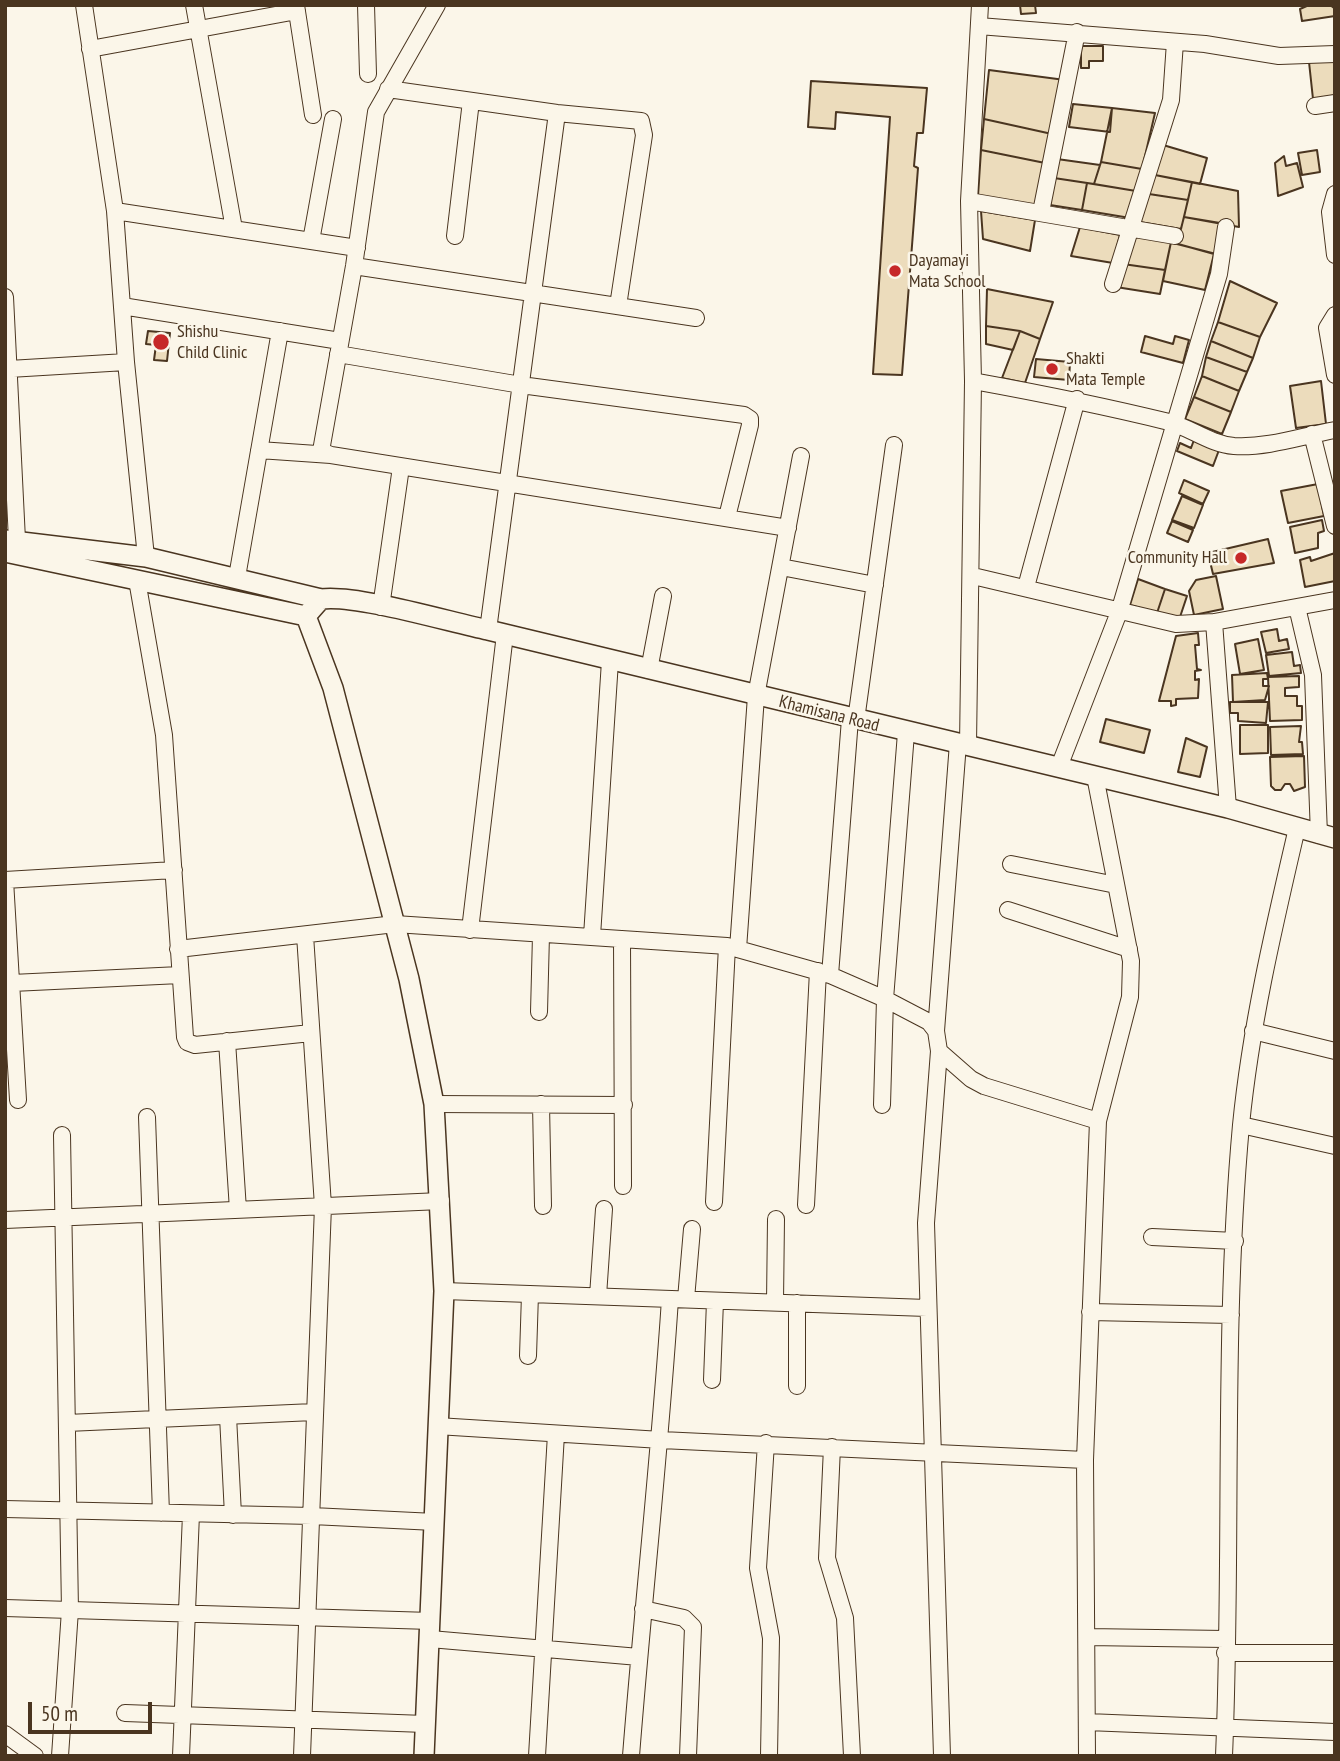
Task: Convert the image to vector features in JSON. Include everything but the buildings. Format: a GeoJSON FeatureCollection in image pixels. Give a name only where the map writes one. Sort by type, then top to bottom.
{"type":"FeatureCollection","features":[{"type":"Feature","properties":{"kind":"street"},"geometry":{"type":"LineString","coordinates":[[84,5],[115,211],[126,362],[146,557]]}},
{"type":"Feature","properties":{"kind":"street"},"geometry":{"type":"LineString","coordinates":[[194,5],[234,229]]}},
{"type":"Feature","properties":{"kind":"street"},"geometry":{"type":"LineString","coordinates":[[366,5],[368,74]]}},
{"type":"Feature","properties":{"kind":"street"},"geometry":{"type":"LineString","coordinates":[[437,5],[376,112],[354,266],[320,446],[323,454],[788,528]]}},
{"type":"Feature","properties":{"kind":"street"},"geometry":{"type":"LineString","coordinates":[[942,1756],[934,1452],[927,1308],[927,1199],[939,1051],[936,1031],[963,744],[973,576],[974,382],[969,201],[980,5]]}},
{"type":"Feature","properties":{"kind":"street"},"geometry":{"type":"LineString","coordinates":[[90,48],[198,31],[297,8],[313,115]]}},
{"type":"Feature","properties":{"kind":"street"},"geometry":{"type":"LineString","coordinates":[[979,26],[1077,32],[1279,56],[1335,54]]}},
{"type":"Feature","properties":{"kind":"street"},"geometry":{"type":"LineString","coordinates":[[1041,212],[1077,32]]}},
{"type":"Feature","properties":{"kind":"street"},"geometry":{"type":"LineString","coordinates":[[1113,284],[1171,100],[1175,42]]}},
{"type":"Feature","properties":{"kind":"street"},"geometry":{"type":"LineString","coordinates":[[388,89],[557,113],[637,120],[644,124],[618,306]]}},
{"type":"Feature","properties":{"kind":"street"},"geometry":{"type":"LineString","coordinates":[[455,236],[471,101]]}},
{"type":"Feature","properties":{"kind":"street"},"geometry":{"type":"LineString","coordinates":[[1315,106],[1335,103]]}},
{"type":"Feature","properties":{"kind":"street"},"geometry":{"type":"LineString","coordinates":[[470,930],[507,485],[557,113]]}},
{"type":"Feature","properties":{"kind":"street"},"geometry":{"type":"LineString","coordinates":[[311,241],[333,119]]}},
{"type":"Feature","properties":{"kind":"street"},"geometry":{"type":"LineString","coordinates":[[1335,194],[1330,212],[1335,255]]}},
{"type":"Feature","properties":{"kind":"street"},"geometry":{"type":"LineString","coordinates":[[969,201],[1175,236]]}},
{"type":"Feature","properties":{"kind":"street"},"geometry":{"type":"LineString","coordinates":[[115,211],[357,248]]}},
{"type":"Feature","properties":{"kind":"street"},"geometry":{"type":"LineString","coordinates":[[1059,767],[1119,612],[1219,274],[1226,227]]}},
{"type":"Feature","properties":{"kind":"street"},"geometry":{"type":"LineString","coordinates":[[354,266],[696,318]]}},
{"type":"Feature","properties":{"kind":"street"},"geometry":{"type":"LineString","coordinates":[[5,297],[9,369],[9,544],[137,580],[306,616]]}},
{"type":"Feature","properties":{"kind":"street"},"geometry":{"type":"LineString","coordinates":[[122,306],[280,331],[339,347],[521,385],[748,417],[750,425],[727,517]]}},
{"type":"Feature","properties":{"kind":"street"},"geometry":{"type":"LineString","coordinates":[[1335,315],[1327,328],[1335,375]]}},
{"type":"Feature","properties":{"kind":"street"},"geometry":{"type":"LineString","coordinates":[[237,577],[280,331]]}},
{"type":"Feature","properties":{"kind":"street"},"geometry":{"type":"LineString","coordinates":[[9,369],[126,362]]}},
{"type":"Feature","properties":{"kind":"street"},"geometry":{"type":"LineString","coordinates":[[974,382],[1077,400],[1173,423],[1216,443],[1235,446],[1265,444],[1335,430]]}},
{"type":"Feature","properties":{"kind":"street"},"geometry":{"type":"LineString","coordinates":[[1026,587],[1077,400]]}},
{"type":"Feature","properties":{"kind":"street"},"geometry":{"type":"LineString","coordinates":[[1312,434],[1335,526]]}},
{"type":"Feature","properties":{"kind":"street"},"geometry":{"type":"LineString","coordinates":[[806,1205],[824,973],[853,719],[894,445]]}},
{"type":"Feature","properties":{"kind":"street"},"geometry":{"type":"LineString","coordinates":[[259,450],[331,455]]}},
{"type":"Feature","properties":{"kind":"street"},"geometry":{"type":"LineString","coordinates":[[714,1202],[733,947],[756,696],[802,456]]}},
{"type":"Feature","properties":{"kind":"street"},"geometry":{"type":"LineString","coordinates":[[381,607],[401,467]]}},
{"type":"Feature","properties":{"kind":"street","name":"Khamisana Road"},"geometry":{"type":"LineString","coordinates":[[9,544],[146,557],[321,599],[381,607],[496,632],[906,733],[963,744],[1228,808],[1327,836]]}},
{"type":"Feature","properties":{"kind":"street"},"geometry":{"type":"LineString","coordinates":[[781,567],[875,585]]}},
{"type":"Feature","properties":{"kind":"street"},"geometry":{"type":"LineString","coordinates":[[973,576],[1175,624],[1214,622],[1335,600]]}},
{"type":"Feature","properties":{"kind":"street"},"geometry":{"type":"LineString","coordinates":[[137,580],[164,735],[187,1042],[195,1045],[312,1033]]}},
{"type":"Feature","properties":{"kind":"street"},"geometry":{"type":"LineString","coordinates":[[649,670],[663,596]]}},
{"type":"Feature","properties":{"kind":"street"},"geometry":{"type":"LineString","coordinates":[[306,616],[321,599]]}},
{"type":"Feature","properties":{"kind":"street"},"geometry":{"type":"LineString","coordinates":[[1297,607],[1313,675],[1327,836]]}},
{"type":"Feature","properties":{"kind":"street"},"geometry":{"type":"LineString","coordinates":[[306,616],[333,688],[395,925],[434,1104],[444,1291],[424,1756]]}},
{"type":"Feature","properties":{"kind":"street"},"geometry":{"type":"LineString","coordinates":[[1214,622],[1228,808]]}},
{"type":"Feature","properties":{"kind":"street"},"geometry":{"type":"LineString","coordinates":[[592,936],[610,661]]}},
{"type":"Feature","properties":{"kind":"street"},"geometry":{"type":"LineString","coordinates":[[882,1105],[885,999],[906,733]]}},
{"type":"Feature","properties":{"kind":"street"},"geometry":{"type":"LineString","coordinates":[[1087,1756],[1085,1460],[1098,1121],[1130,997],[1129,949],[1095,776]]}},
{"type":"Feature","properties":{"kind":"street"},"geometry":{"type":"LineString","coordinates":[[1224,1756],[1231,1315],[1241,1125],[1257,1002],[1297,828]]}},
{"type":"Feature","properties":{"kind":"street"},"geometry":{"type":"LineString","coordinates":[[1011,864],[1116,885]]}},
{"type":"Feature","properties":{"kind":"street"},"geometry":{"type":"LineString","coordinates":[[18,1100],[10,1055],[12,983],[5,880],[174,870]]}},
{"type":"Feature","properties":{"kind":"street"},"geometry":{"type":"LineString","coordinates":[[1008,910],[1129,949]]}},
{"type":"Feature","properties":{"kind":"street"},"geometry":{"type":"LineString","coordinates":[[178,948],[395,925],[733,947],[824,973],[885,999],[929,1022],[936,1031]]}},
{"type":"Feature","properties":{"kind":"street"},"geometry":{"type":"LineString","coordinates":[[302,1756],[323,1206],[305,935]]}},
{"type":"Feature","properties":{"kind":"street"},"geometry":{"type":"LineString","coordinates":[[539,1012],[541,935]]}},
{"type":"Feature","properties":{"kind":"street"},"geometry":{"type":"LineString","coordinates":[[622,939],[622,1186]]}},
{"type":"Feature","properties":{"kind":"street"},"geometry":{"type":"LineString","coordinates":[[12,983],[180,975]]}},
{"type":"Feature","properties":{"kind":"street"},"geometry":{"type":"LineString","coordinates":[[1253,1031],[1335,1051]]}},
{"type":"Feature","properties":{"kind":"street"},"geometry":{"type":"LineString","coordinates":[[227,1041],[238,1210]]}},
{"type":"Feature","properties":{"kind":"street"},"geometry":{"type":"LineString","coordinates":[[939,1051],[956,1068],[984,1086],[1098,1121]]}},
{"type":"Feature","properties":{"kind":"street"},"geometry":{"type":"LineString","coordinates":[[434,1104],[624,1105]]}},
{"type":"Feature","properties":{"kind":"street"},"geometry":{"type":"LineString","coordinates":[[541,1104],[543,1206]]}},
{"type":"Feature","properties":{"kind":"street"},"geometry":{"type":"LineString","coordinates":[[147,1117],[161,1513]]}},
{"type":"Feature","properties":{"kind":"street"},"geometry":{"type":"LineString","coordinates":[[1241,1125],[1335,1146]]}},
{"type":"Feature","properties":{"kind":"street"},"geometry":{"type":"LineString","coordinates":[[60,1756],[70,1610],[62,1135]]}},
{"type":"Feature","properties":{"kind":"street"},"geometry":{"type":"LineString","coordinates":[[5,1220],[441,1201]]}},
{"type":"Feature","properties":{"kind":"street"},"geometry":{"type":"LineString","coordinates":[[598,1296],[604,1209]]}},
{"type":"Feature","properties":{"kind":"street"},"geometry":{"type":"LineString","coordinates":[[775,1303],[776,1219]]}},
{"type":"Feature","properties":{"kind":"street"},"geometry":{"type":"LineString","coordinates":[[687,1299],[692,1229]]}},
{"type":"Feature","properties":{"kind":"street"},"geometry":{"type":"LineString","coordinates":[[1152,1237],[1235,1241]]}},
{"type":"Feature","properties":{"kind":"street"},"geometry":{"type":"LineString","coordinates":[[444,1291],[927,1308]]}},
{"type":"Feature","properties":{"kind":"street"},"geometry":{"type":"LineString","coordinates":[[528,1356],[530,1294]]}},
{"type":"Feature","properties":{"kind":"street"},"geometry":{"type":"LineString","coordinates":[[631,1756],[661,1440],[670,1299]]}},
{"type":"Feature","properties":{"kind":"street"},"geometry":{"type":"LineString","coordinates":[[712,1380],[715,1301]]}},
{"type":"Feature","properties":{"kind":"street"},"geometry":{"type":"LineString","coordinates":[[797,1303],[797,1386]]}},
{"type":"Feature","properties":{"kind":"street"},"geometry":{"type":"LineString","coordinates":[[1090,1312],[1231,1315]]}},
{"type":"Feature","properties":{"kind":"street"},"geometry":{"type":"LineString","coordinates":[[67,1423],[314,1412]]}},
{"type":"Feature","properties":{"kind":"street"},"geometry":{"type":"LineString","coordinates":[[229,1416],[233,1515]]}},
{"type":"Feature","properties":{"kind":"street"},"geometry":{"type":"LineString","coordinates":[[438,1426],[661,1440],[1085,1460]]}},
{"type":"Feature","properties":{"kind":"street"},"geometry":{"type":"LineString","coordinates":[[537,1756],[556,1434]]}},
{"type":"Feature","properties":{"kind":"street"},"geometry":{"type":"LineString","coordinates":[[766,1443],[758,1568],[771,1638],[769,1756]]}},
{"type":"Feature","properties":{"kind":"street"},"geometry":{"type":"LineString","coordinates":[[832,1447],[827,1559],[845,1618],[852,1756]]}},
{"type":"Feature","properties":{"kind":"street"},"geometry":{"type":"LineString","coordinates":[[5,1509],[312,1516],[435,1522]]}},
{"type":"Feature","properties":{"kind":"street"},"geometry":{"type":"LineString","coordinates":[[181,1756],[191,1514]]}},
{"type":"Feature","properties":{"kind":"street"},"geometry":{"type":"LineString","coordinates":[[5,1608],[309,1617],[430,1630],[542,1649],[639,1657]]}},
{"type":"Feature","properties":{"kind":"street"},"geometry":{"type":"LineString","coordinates":[[643,1609],[684,1618],[693,1627],[688,1756]]}},
{"type":"Feature","properties":{"kind":"street"},"geometry":{"type":"LineString","coordinates":[[1087,1637],[1335,1653]]}},
{"type":"Feature","properties":{"kind":"street"},"geometry":{"type":"LineString","coordinates":[[125,1713],[425,1724]]}},
{"type":"Feature","properties":{"kind":"street"},"geometry":{"type":"LineString","coordinates":[[1087,1722],[1335,1732]]}},
{"type":"Feature","properties":{"kind":"street"},"geometry":{"type":"LineString","coordinates":[[5,1734],[35,1756]]}},
{"type":"Feature","properties":{"kind":"place","name":"Dayamayi Mata School"},"geometry":{"type":"Point","coordinates":[895,271]}},
{"type":"Feature","properties":{"kind":"place","name":"Shishu Child Clinic"},"geometry":{"type":"Point","coordinates":[161,342]}},
{"type":"Feature","properties":{"kind":"place","name":"Shakti Mata Temple"},"geometry":{"type":"Point","coordinates":[1052,369]}},
{"type":"Feature","properties":{"kind":"place","name":"Community Hall"},"geometry":{"type":"Point","coordinates":[1241,558]}}]}
